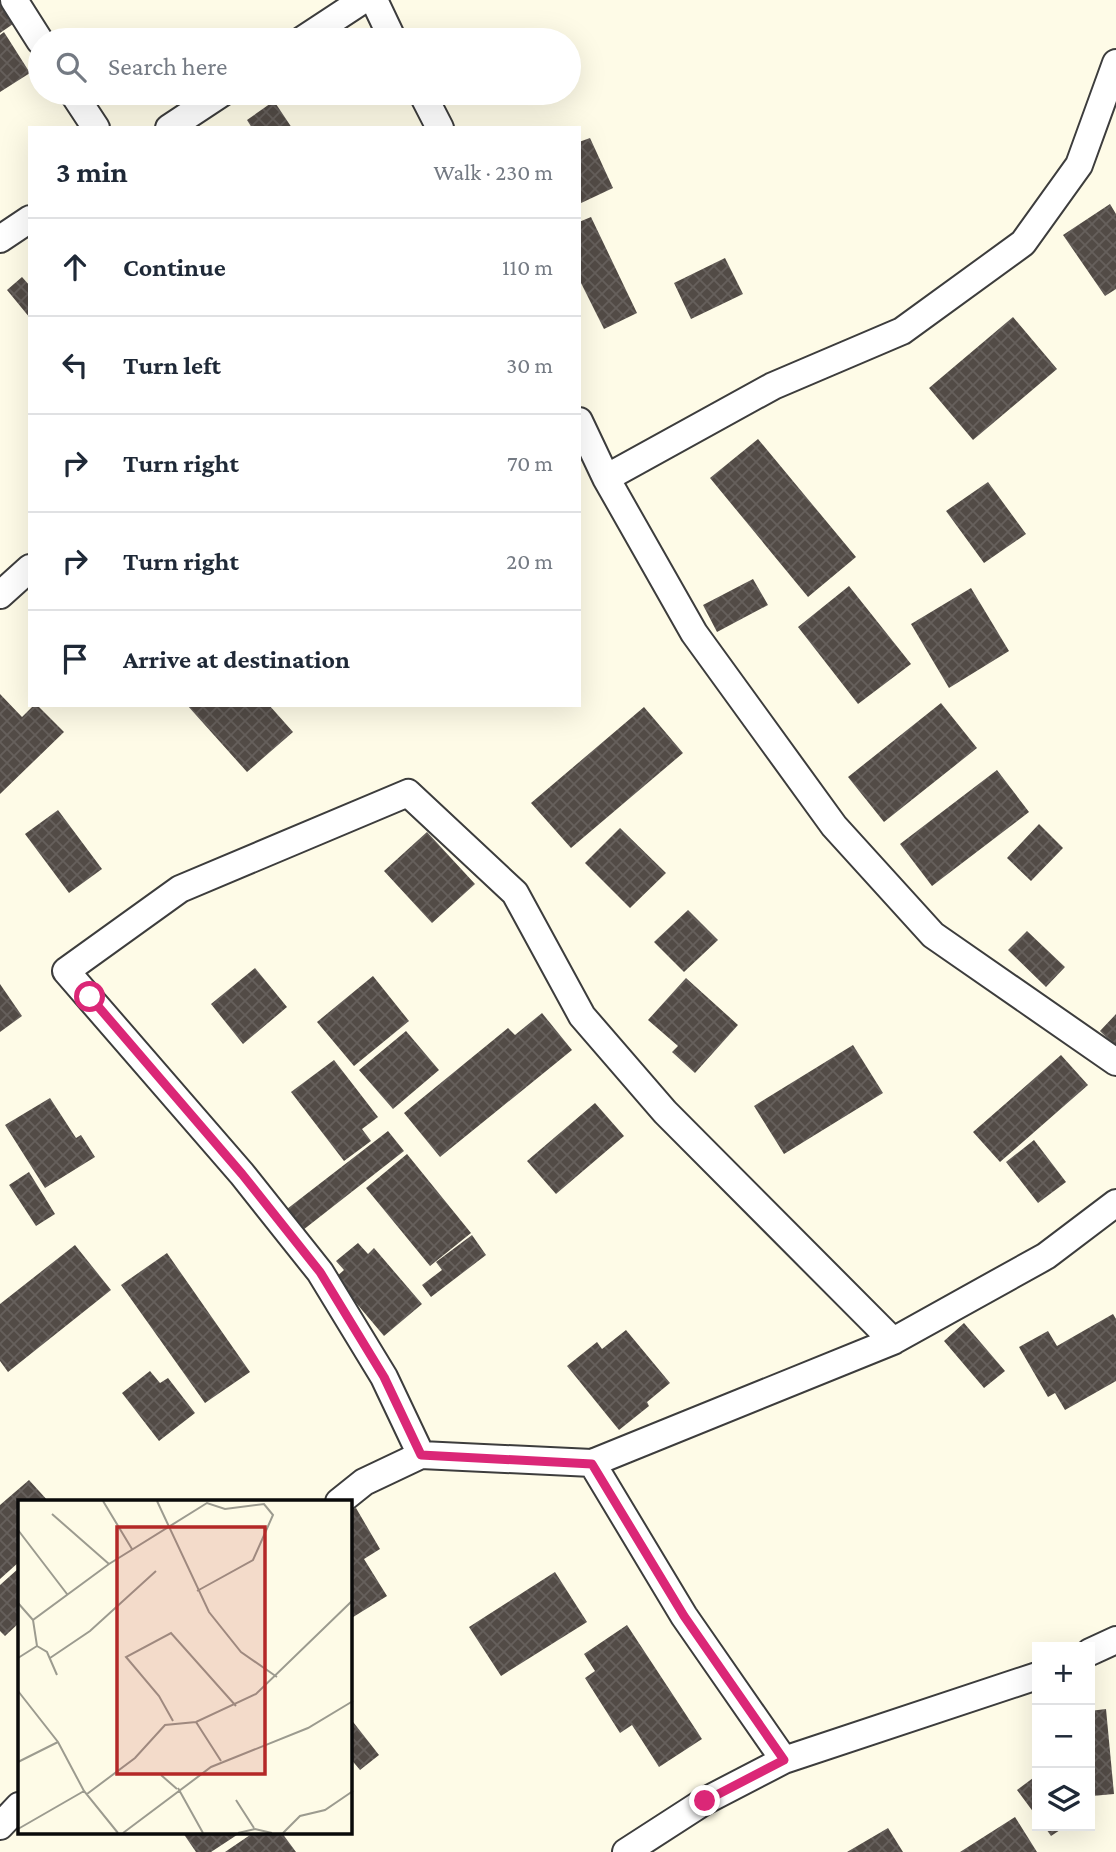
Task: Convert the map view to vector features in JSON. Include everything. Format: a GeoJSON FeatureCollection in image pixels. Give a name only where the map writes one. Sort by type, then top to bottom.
{"type":"FeatureCollection","features":[{"type":"Feature","properties":{"kind":"street"},"geometry":{"type":"LineString","coordinates":[[13,0],[31,28]]}},
{"type":"Feature","properties":{"kind":"street"},"geometry":{"type":"LineString","coordinates":[[320,28],[363,0]]}},
{"type":"Feature","properties":{"kind":"street"},"geometry":{"type":"LineString","coordinates":[[374,0],[387,28]]}},
{"type":"Feature","properties":{"kind":"street"},"geometry":{"type":"LineString","coordinates":[[606,478],[773,386],[902,331],[1023,243],[1079,165],[1116,63]]}},
{"type":"Feature","properties":{"kind":"street"},"geometry":{"type":"LineString","coordinates":[[81,105],[95,126]]}},
{"type":"Feature","properties":{"kind":"street"},"geometry":{"type":"LineString","coordinates":[[172,126],[204,105]]}},
{"type":"Feature","properties":{"kind":"street"},"geometry":{"type":"LineString","coordinates":[[428,105],[439,126]]}},
{"type":"Feature","properties":{"kind":"street"},"geometry":{"type":"LineString","coordinates":[[0,239],[28,220]]}},
{"type":"Feature","properties":{"kind":"street"},"geometry":{"type":"LineString","coordinates":[[581,425],[606,478],[694,632],[834,826],[933,935],[1116,1062]]}},
{"type":"Feature","properties":{"kind":"street"},"geometry":{"type":"LineString","coordinates":[[0,595],[28,570]]}},
{"type":"Feature","properties":{"kind":"street"},"geometry":{"type":"LineString","coordinates":[[421,1455],[384,1377],[320,1272],[242,1174],[66,971],[180,889],[408,793],[515,893],[582,1016],[665,1112],[893,1341]]}},
{"type":"Feature","properties":{"kind":"street"},"geometry":{"type":"LineString","coordinates":[[342,1500],[364,1482],[421,1455],[592,1464],[893,1341],[1046,1256],[1116,1203]]}},
{"type":"Feature","properties":{"kind":"street"},"geometry":{"type":"LineString","coordinates":[[592,1464],[684,1616],[784,1760]]}},
{"type":"Feature","properties":{"kind":"street"},"geometry":{"type":"LineString","coordinates":[[1095,1650],[1116,1640]]}},
{"type":"Feature","properties":{"kind":"street"},"geometry":{"type":"LineString","coordinates":[[626,1852],[705,1801],[784,1760],[1032,1678]]}},
{"type":"Feature","properties":{"kind":"street"},"geometry":{"type":"LineString","coordinates":[[0,1826],[18,1807]]}},
{"type":"Feature","properties":{"kind":"building"},"geometry":{"type":"Polygon","coordinates":[[[0,5],[13,24],[0,33],[0,5]]]}},
{"type":"Feature","properties":{"kind":"building"},"geometry":{"type":"Polygon","coordinates":[[[4,32],[28,70],[28,74],[0,92],[0,35],[4,32]]]}},
{"type":"Feature","properties":{"kind":"building"},"geometry":{"type":"Polygon","coordinates":[[[268,105],[277,105],[291,126],[251,126],[247,120],[268,105]]]}},
{"type":"Feature","properties":{"kind":"building"},"geometry":{"type":"Polygon","coordinates":[[[590,138],[613,188],[581,203],[581,141],[590,138]]]}},
{"type":"Feature","properties":{"kind":"building"},"geometry":{"type":"Polygon","coordinates":[[[1110,204],[1116,214],[1116,289],[1105,296],[1063,235],[1110,204]]]}},
{"type":"Feature","properties":{"kind":"building"},"geometry":{"type":"Polygon","coordinates":[[[591,217],[637,313],[604,329],[581,283],[581,221],[591,217]]]}},
{"type":"Feature","properties":{"kind":"building"},"geometry":{"type":"Polygon","coordinates":[[[725,258],[743,294],[691,319],[674,283],[725,258]]]}},
{"type":"Feature","properties":{"kind":"building"},"geometry":{"type":"Polygon","coordinates":[[[22,277],[28,284],[28,316],[7,290],[22,277]]]}},
{"type":"Feature","properties":{"kind":"building"},"geometry":{"type":"Polygon","coordinates":[[[1013,317],[1057,369],[973,440],[929,388],[1013,317]]]}},
{"type":"Feature","properties":{"kind":"building"},"geometry":{"type":"Polygon","coordinates":[[[758,439],[856,557],[808,597],[710,478],[758,439]]]}},
{"type":"Feature","properties":{"kind":"building"},"geometry":{"type":"Polygon","coordinates":[[[988,482],[1026,534],[984,563],[946,511],[988,482]]]}},
{"type":"Feature","properties":{"kind":"building"},"geometry":{"type":"Polygon","coordinates":[[[753,579],[768,605],[717,632],[703,605],[753,579]]]}},
{"type":"Feature","properties":{"kind":"building"},"geometry":{"type":"Polygon","coordinates":[[[849,586],[911,664],[858,704],[798,627],[849,586]]]}},
{"type":"Feature","properties":{"kind":"building"},"geometry":{"type":"Polygon","coordinates":[[[971,588],[1009,651],[949,688],[911,624],[971,588]]]}},
{"type":"Feature","properties":{"kind":"building"},"geometry":{"type":"Polygon","coordinates":[[[0,694],[22,717],[32,707],[39,707],[64,732],[0,794],[0,694]]]}},
{"type":"Feature","properties":{"kind":"building"},"geometry":{"type":"Polygon","coordinates":[[[941,703],[977,748],[884,822],[848,777],[941,703]]]}},
{"type":"Feature","properties":{"kind":"building"},"geometry":{"type":"Polygon","coordinates":[[[189,707],[271,707],[293,732],[247,772],[189,707]]]}},
{"type":"Feature","properties":{"kind":"building"},"geometry":{"type":"Polygon","coordinates":[[[644,707],[683,753],[571,848],[531,803],[644,707]]]}},
{"type":"Feature","properties":{"kind":"building"},"geometry":{"type":"Polygon","coordinates":[[[997,770],[1029,812],[932,886],[900,844],[997,770]]]}},
{"type":"Feature","properties":{"kind":"building"},"geometry":{"type":"Polygon","coordinates":[[[58,810],[102,869],[69,893],[25,834],[58,810]]]}},
{"type":"Feature","properties":{"kind":"building"},"geometry":{"type":"Polygon","coordinates":[[[1039,824],[1063,848],[1031,881],[1007,858],[1039,824]]]}},
{"type":"Feature","properties":{"kind":"building"},"geometry":{"type":"Polygon","coordinates":[[[620,828],[666,873],[630,908],[585,863],[620,828]]]}},
{"type":"Feature","properties":{"kind":"building"},"geometry":{"type":"Polygon","coordinates":[[[427,832],[475,884],[432,923],[384,871],[427,832]]]}},
{"type":"Feature","properties":{"kind":"building"},"geometry":{"type":"Polygon","coordinates":[[[688,910],[718,940],[684,972],[654,942],[688,910]]]}},
{"type":"Feature","properties":{"kind":"building"},"geometry":{"type":"Polygon","coordinates":[[[1027,931],[1065,967],[1046,987],[1008,950],[1027,931]]]}},
{"type":"Feature","properties":{"kind":"building"},"geometry":{"type":"Polygon","coordinates":[[[255,968],[287,1007],[243,1044],[211,1004],[255,968]]]}},
{"type":"Feature","properties":{"kind":"building"},"geometry":{"type":"Polygon","coordinates":[[[373,976],[409,1021],[354,1066],[317,1022],[373,976]]]}},
{"type":"Feature","properties":{"kind":"building"},"geometry":{"type":"Polygon","coordinates":[[[686,978],[738,1025],[695,1073],[672,1052],[678,1046],[648,1020],[686,978]]]}},
{"type":"Feature","properties":{"kind":"building"},"geometry":{"type":"Polygon","coordinates":[[[0,984],[22,1016],[0,1032],[0,984]]]}},
{"type":"Feature","properties":{"kind":"building"},"geometry":{"type":"Polygon","coordinates":[[[542,1013],[572,1050],[440,1157],[404,1113],[508,1028],[515,1035],[542,1013]]]}},
{"type":"Feature","properties":{"kind":"building"},"geometry":{"type":"Polygon","coordinates":[[[1116,1014],[1116,1047],[1100,1031],[1116,1014]]]}},
{"type":"Feature","properties":{"kind":"building"},"geometry":{"type":"Polygon","coordinates":[[[406,1031],[439,1070],[393,1109],[359,1070],[406,1031]]]}},
{"type":"Feature","properties":{"kind":"building"},"geometry":{"type":"Polygon","coordinates":[[[853,1045],[883,1093],[784,1154],[754,1106],[853,1045]]]}},
{"type":"Feature","properties":{"kind":"building"},"geometry":{"type":"Polygon","coordinates":[[[1061,1055],[1088,1085],[1000,1162],[973,1132],[1061,1055]]]}},
{"type":"Feature","properties":{"kind":"building"},"geometry":{"type":"Polygon","coordinates":[[[334,1060],[378,1117],[362,1129],[371,1141],[344,1161],[291,1092],[334,1060]]]}},
{"type":"Feature","properties":{"kind":"building"},"geometry":{"type":"Polygon","coordinates":[[[50,1098],[76,1138],[81,1135],[95,1157],[45,1188],[5,1125],[50,1098]]]}},
{"type":"Feature","properties":{"kind":"building"},"geometry":{"type":"Polygon","coordinates":[[[595,1103],[624,1136],[556,1194],[527,1161],[595,1103]]]}},
{"type":"Feature","properties":{"kind":"building"},"geometry":{"type":"Polygon","coordinates":[[[388,1131],[404,1151],[303,1230],[287,1209],[388,1131]]]}},
{"type":"Feature","properties":{"kind":"building"},"geometry":{"type":"Polygon","coordinates":[[[1034,1140],[1066,1182],[1038,1203],[1006,1162],[1034,1140]]]}},
{"type":"Feature","properties":{"kind":"building"},"geometry":{"type":"Polygon","coordinates":[[[407,1154],[471,1233],[430,1266],[366,1188],[407,1154]]]}},
{"type":"Feature","properties":{"kind":"building"},"geometry":{"type":"Polygon","coordinates":[[[29,1172],[55,1214],[36,1226],[9,1185],[29,1172]]]}},
{"type":"Feature","properties":{"kind":"building"},"geometry":{"type":"Polygon","coordinates":[[[472,1235],[486,1255],[431,1297],[422,1285],[442,1270],[436,1262],[472,1235]]]}},
{"type":"Feature","properties":{"kind":"building"},"geometry":{"type":"Polygon","coordinates":[[[358,1243],[368,1254],[374,1248],[422,1304],[384,1336],[335,1278],[344,1270],[336,1261],[358,1243]]]}},
{"type":"Feature","properties":{"kind":"building"},"geometry":{"type":"Polygon","coordinates":[[[75,1245],[111,1290],[8,1372],[0,1361],[0,1304],[75,1245]]]}},
{"type":"Feature","properties":{"kind":"building"},"geometry":{"type":"Polygon","coordinates":[[[167,1253],[250,1372],[205,1403],[121,1285],[167,1253]]]}},
{"type":"Feature","properties":{"kind":"building"},"geometry":{"type":"Polygon","coordinates":[[[1113,1314],[1116,1319],[1116,1381],[1065,1410],[1055,1393],[1048,1397],[1019,1347],[1048,1331],[1057,1346],[1113,1314]]]}},
{"type":"Feature","properties":{"kind":"building"},"geometry":{"type":"Polygon","coordinates":[[[964,1323],[1005,1371],[984,1388],[944,1341],[964,1323]]]}},
{"type":"Feature","properties":{"kind":"building"},"geometry":{"type":"Polygon","coordinates":[[[626,1330],[670,1383],[647,1402],[649,1406],[619,1430],[567,1366],[597,1342],[602,1349],[626,1330]]]}},
{"type":"Feature","properties":{"kind":"building"},"geometry":{"type":"Polygon","coordinates":[[[150,1371],[160,1383],[168,1378],[195,1413],[159,1441],[122,1393],[150,1371]]]}},
{"type":"Feature","properties":{"kind":"building"},"geometry":{"type":"Polygon","coordinates":[[[29,1480],[47,1500],[18,1500],[18,1563],[0,1579],[0,1505],[29,1480]]]}},
{"type":"Feature","properties":{"kind":"building"},"geometry":{"type":"Polygon","coordinates":[[[356,1508],[380,1549],[364,1559],[387,1596],[352,1618],[352,1510],[356,1508]]]}},
{"type":"Feature","properties":{"kind":"building"},"geometry":{"type":"Polygon","coordinates":[[[18,1569],[18,1624],[5,1636],[0,1631],[0,1585],[18,1569]]]}},
{"type":"Feature","properties":{"kind":"building"},"geometry":{"type":"Polygon","coordinates":[[[555,1572],[587,1622],[501,1676],[469,1627],[555,1572]]]}},
{"type":"Feature","properties":{"kind":"building"},"geometry":{"type":"Polygon","coordinates":[[[627,1625],[702,1739],[659,1767],[632,1725],[620,1733],[585,1678],[595,1671],[584,1654],[627,1625]]]}},
{"type":"Feature","properties":{"kind":"building"},"geometry":{"type":"Polygon","coordinates":[[[1106,1709],[1114,1794],[1095,1796],[1095,1710],[1106,1709]]]}},
{"type":"Feature","properties":{"kind":"building"},"geometry":{"type":"Polygon","coordinates":[[[352,1721],[379,1755],[360,1770],[352,1760],[352,1721]]]}},
{"type":"Feature","properties":{"kind":"building"},"geometry":{"type":"Polygon","coordinates":[[[1032,1779],[1032,1810],[1017,1790],[1032,1779]]]}},
{"type":"Feature","properties":{"kind":"building"},"geometry":{"type":"Polygon","coordinates":[[[1015,1817],[1037,1852],[960,1852],[1015,1817]]]}},
{"type":"Feature","properties":{"kind":"building"},"geometry":{"type":"Polygon","coordinates":[[[888,1828],[903,1852],[847,1852],[888,1828]]]}},
{"type":"Feature","properties":{"kind":"building"},"geometry":{"type":"Polygon","coordinates":[[[184,1834],[238,1834],[211,1852],[196,1852],[184,1834]]]}},
{"type":"Feature","properties":{"kind":"building"},"geometry":{"type":"Polygon","coordinates":[[[252,1834],[283,1834],[296,1852],[225,1852],[252,1834]]]}},
{"type":"Feature","properties":{"kind":"route"},"geometry":{"type":"LineString","coordinates":[[90,997],[242,1174],[320,1272],[384,1377],[421,1455],[592,1464],[684,1616],[784,1760],[705,1801]]}}]}
